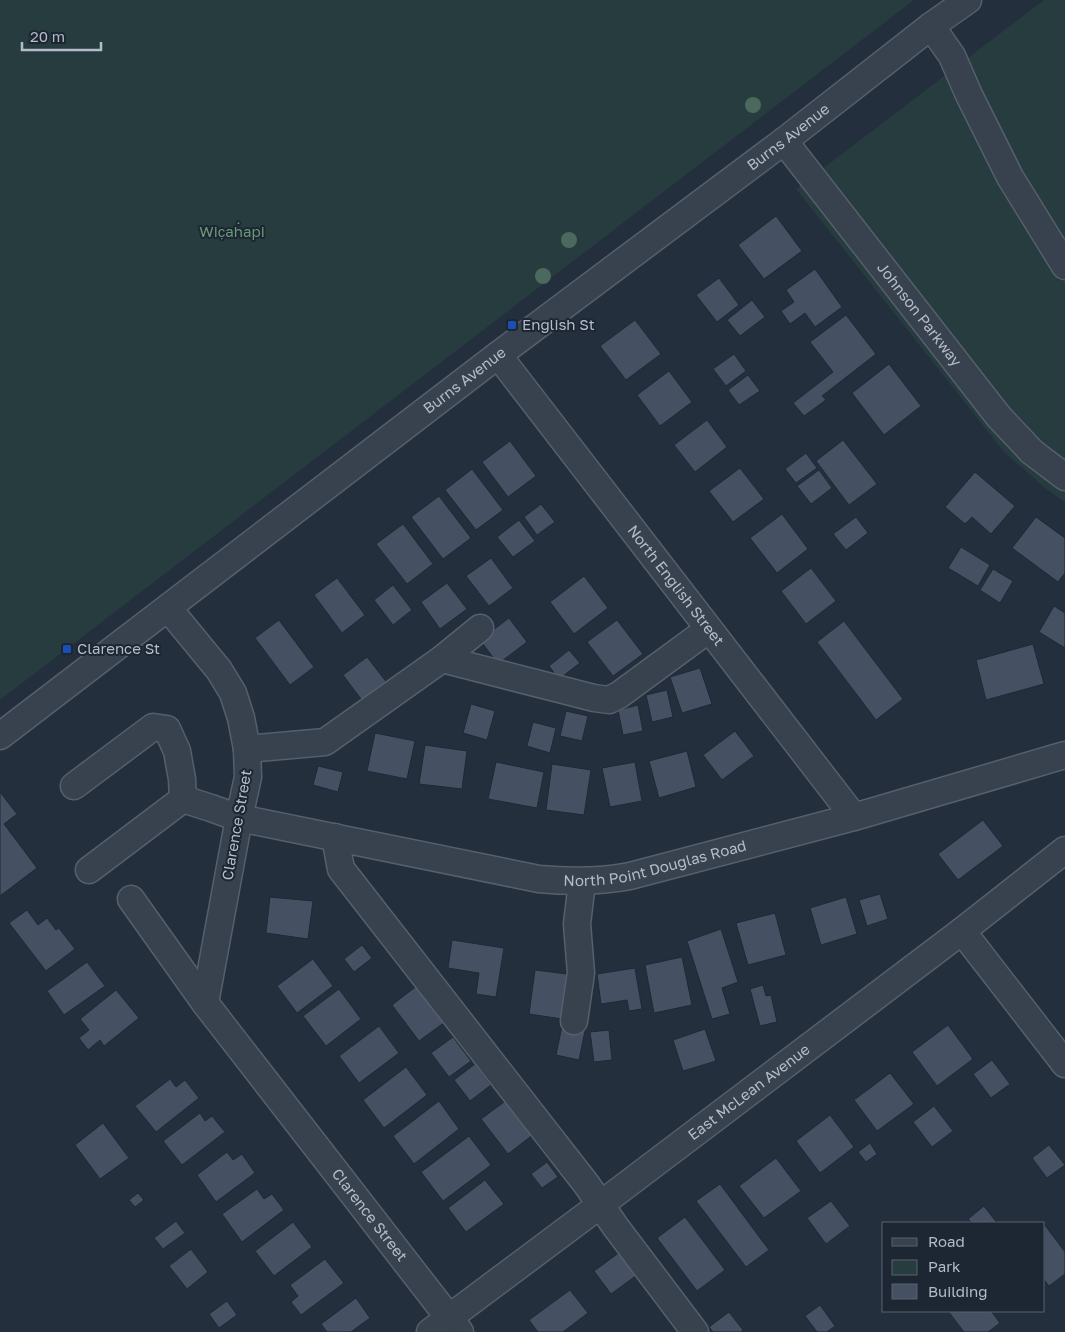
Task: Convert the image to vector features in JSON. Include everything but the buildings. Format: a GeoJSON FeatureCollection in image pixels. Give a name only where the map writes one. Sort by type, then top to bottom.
{"type":"FeatureCollection","features":[{"type":"Feature","properties":{"kind":"street","name":"Burns Avenue"},"geometry":{"type":"LineString","coordinates":[[0,736],[498,355],[784,141],[931,26],[968,0]]}},
{"type":"Feature","properties":{"kind":"street"},"geometry":{"type":"LineString","coordinates":[[931,26],[952,56],[969,95],[1010,177],[1065,266]]}},
{"type":"Feature","properties":{"kind":"street","name":"Johnson Parkway"},"geometry":{"type":"LineString","coordinates":[[784,141],[999,417],[1032,452],[1065,477]]}},
{"type":"Feature","properties":{"kind":"street","name":"North English Street"},"geometry":{"type":"LineString","coordinates":[[498,355],[854,817]]}},
{"type":"Feature","properties":{"kind":"street","name":"Clarence Street"},"geometry":{"type":"LineString","coordinates":[[168,608],[218,670],[233,693],[241,718],[247,749],[248,776],[205,1004]]}},
{"type":"Feature","properties":{"kind":"street"},"geometry":{"type":"LineString","coordinates":[[247,749],[325,742],[442,659],[480,628]]}},
{"type":"Feature","properties":{"kind":"street"},"geometry":{"type":"LineString","coordinates":[[442,659],[594,698],[609,700],[619,696],[709,629]]}},
{"type":"Feature","properties":{"kind":"street"},"geometry":{"type":"LineString","coordinates":[[74,786],[153,727],[167,729],[177,751],[183,799],[89,870]]}},
{"type":"Feature","properties":{"kind":"street","name":"North Point Douglas Road"},"geometry":{"type":"LineString","coordinates":[[183,799],[239,818],[539,879],[582,882],[630,876],[854,817],[1065,755]]}},
{"type":"Feature","properties":{"kind":"street"},"geometry":{"type":"LineString","coordinates":[[336,837],[341,868],[587,1185],[695,1332]]}},
{"type":"Feature","properties":{"kind":"street","name":"East McLean Avenue"},"geometry":{"type":"LineString","coordinates":[[446,1327],[600,1205],[962,931],[1065,850]]}},
{"type":"Feature","properties":{"kind":"street"},"geometry":{"type":"LineString","coordinates":[[574,1021],[581,973],[577,924],[582,882]]}},
{"type":"Feature","properties":{"kind":"street","name":"Clarence Street"},"geometry":{"type":"LineString","coordinates":[[131,899],[205,1004],[446,1327]]}},
{"type":"Feature","properties":{"kind":"street"},"geometry":{"type":"LineString","coordinates":[[962,931],[1065,1064]]}},
{"type":"Feature","properties":{"kind":"green space","name":"Wic̣aḣapi"},"geometry":{"type":"Polygon","coordinates":[[[0,0],[914,0],[0,700],[0,0]]]}},
{"type":"Feature","properties":{"kind":"green space"},"geometry":{"type":"Polygon","coordinates":[[[1044,0],[1065,0],[1065,502],[1045,488],[1004,452],[796,189],[1044,0]]]}},
{"type":"Feature","properties":{"kind":"place","name":"English St"},"geometry":{"type":"Point","coordinates":[512,325]}},
{"type":"Feature","properties":{"kind":"place","name":"Clarence St"},"geometry":{"type":"Point","coordinates":[67,649]}}]}
